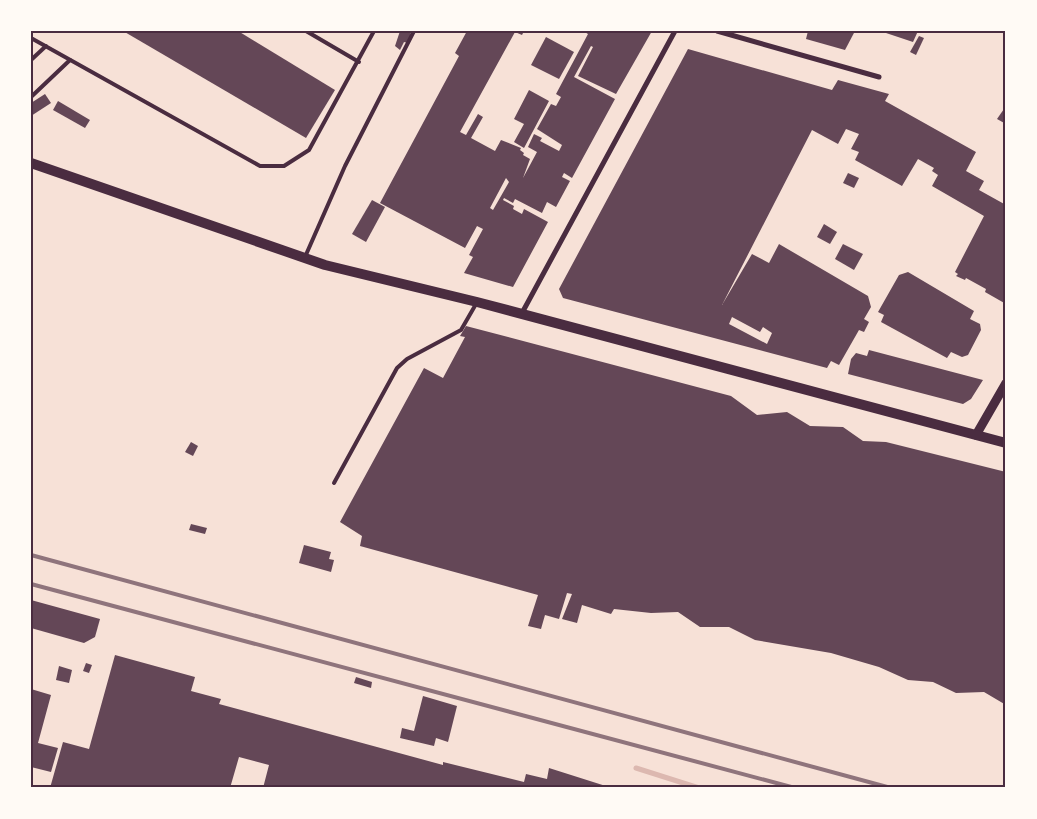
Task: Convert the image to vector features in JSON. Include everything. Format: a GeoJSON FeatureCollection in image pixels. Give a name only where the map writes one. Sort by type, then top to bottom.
{"type":"FeatureCollection","features":[{"type":"Feature","properties":{"kind":"main road"},"geometry":{"type":"LineString","coordinates":[[31,163],[304,259],[477,302],[1006,443]]}},
{"type":"Feature","properties":{"kind":"street"},"geometry":{"type":"LineString","coordinates":[[522,314],[675,31]]}},
{"type":"Feature","properties":{"kind":"street"},"geometry":{"type":"LineString","coordinates":[[717,31],[879,77]]}},
{"type":"Feature","properties":{"kind":"street"},"geometry":{"type":"LineString","coordinates":[[976,435],[1006,383]]}},
{"type":"Feature","properties":{"kind":"lane"},"geometry":{"type":"LineString","coordinates":[[306,31],[359,62]]}},
{"type":"Feature","properties":{"kind":"lane"},"geometry":{"type":"LineString","coordinates":[[31,38],[260,166],[284,166],[309,150],[359,62],[374,31]]}},
{"type":"Feature","properties":{"kind":"lane"},"geometry":{"type":"LineString","coordinates":[[304,259],[345,166],[414,31]]}},
{"type":"Feature","properties":{"kind":"lane"},"geometry":{"type":"LineString","coordinates":[[31,60],[46,46]]}},
{"type":"Feature","properties":{"kind":"lane"},"geometry":{"type":"LineString","coordinates":[[31,97],[70,60]]}},
{"type":"Feature","properties":{"kind":"lane"},"geometry":{"type":"LineString","coordinates":[[334,483],[396,368],[407,359],[461,330],[477,302]]}},
{"type":"Feature","properties":{"kind":"building"},"geometry":{"type":"Polygon","coordinates":[[[123,31],[238,31],[335,90],[306,138],[123,31]]]}},
{"type":"Feature","properties":{"kind":"building"},"geometry":{"type":"Polygon","coordinates":[[[400,31],[411,32],[408,43],[404,42],[400,50],[395,46],[400,31]]]}},
{"type":"Feature","properties":{"kind":"building"},"geometry":{"type":"Polygon","coordinates":[[[467,31],[524,31],[522,35],[515,32],[460,132],[466,135],[478,114],[483,117],[471,138],[495,151],[501,140],[521,148],[520,150],[524,153],[523,155],[530,159],[523,178],[537,152],[528,147],[534,134],[542,138],[540,141],[559,151],[562,145],[537,129],[551,104],[556,106],[561,97],[556,94],[588,34],[583,31],[652,31],[616,94],[578,76],[593,47],[591,46],[574,77],[615,99],[572,178],[564,173],[562,177],[570,181],[556,207],[547,202],[542,213],[515,199],[513,203],[504,198],[503,200],[514,206],[513,209],[522,214],[524,209],[548,222],[513,287],[464,273],[473,257],[469,255],[483,229],[477,226],[465,248],[380,203],[459,56],[455,53],[467,31]],[[506,178],[490,208],[493,210],[509,182],[506,178]]]}},
{"type":"Feature","properties":{"kind":"building"},"geometry":{"type":"Polygon","coordinates":[[[808,31],[855,31],[845,50],[806,39],[808,31]]]}},
{"type":"Feature","properties":{"kind":"building"},"geometry":{"type":"Polygon","coordinates":[[[880,31],[918,31],[913,42],[880,31]]]}},
{"type":"Feature","properties":{"kind":"building"},"geometry":{"type":"Polygon","coordinates":[[[919,36],[924,38],[916,55],[910,52],[919,36]]]}},
{"type":"Feature","properties":{"kind":"building"},"geometry":{"type":"Polygon","coordinates":[[[546,37],[574,52],[559,79],[531,65],[546,37]]]}},
{"type":"Feature","properties":{"kind":"building"},"geometry":{"type":"Polygon","coordinates":[[[688,49],[832,90],[838,80],[889,94],[885,101],[976,152],[966,171],[984,181],[979,190],[1006,205],[1006,304],[985,292],[986,289],[966,278],[965,280],[956,276],[958,274],[955,272],[984,216],[932,186],[938,175],[932,171],[934,168],[918,159],[902,186],[855,160],[859,152],[851,149],[859,134],[846,129],[838,144],[812,130],[722,305],[752,254],[769,263],[779,244],[868,296],[871,307],[864,319],[869,322],[864,332],[859,330],[839,365],[831,361],[827,368],[563,298],[559,289],[688,49]],[[732,317],[729,324],[767,344],[772,333],[763,327],[760,332],[732,317]]]}},
{"type":"Feature","properties":{"kind":"building"},"geometry":{"type":"Polygon","coordinates":[[[529,90],[549,101],[524,148],[514,142],[524,124],[514,119],[529,90]]]}},
{"type":"Feature","properties":{"kind":"building"},"geometry":{"type":"Polygon","coordinates":[[[45,94],[51,103],[31,116],[31,103],[45,94]]]}},
{"type":"Feature","properties":{"kind":"building"},"geometry":{"type":"Polygon","coordinates":[[[58,101],[90,120],[85,128],[53,110],[58,101]]]}},
{"type":"Feature","properties":{"kind":"building"},"geometry":{"type":"Polygon","coordinates":[[[1006,106],[1006,124],[997,119],[1006,106]]]}},
{"type":"Feature","properties":{"kind":"building"},"geometry":{"type":"Polygon","coordinates":[[[848,173],[859,178],[854,188],[843,183],[848,173]]]}},
{"type":"Feature","properties":{"kind":"building"},"geometry":{"type":"Polygon","coordinates":[[[372,200],[385,207],[366,242],[352,234],[372,200]]]}},
{"type":"Feature","properties":{"kind":"building"},"geometry":{"type":"Polygon","coordinates":[[[824,224],[837,232],[830,244],[817,237],[824,224]]]}},
{"type":"Feature","properties":{"kind":"building"},"geometry":{"type":"Polygon","coordinates":[[[843,244],[863,254],[854,270],[835,259],[843,244]]]}},
{"type":"Feature","properties":{"kind":"building"},"geometry":{"type":"Polygon","coordinates":[[[908,272],[974,311],[970,319],[980,324],[981,330],[968,355],[962,357],[951,352],[947,358],[881,322],[884,315],[878,312],[899,275],[908,272]]]}},
{"type":"Feature","properties":{"kind":"building"},"geometry":{"type":"Polygon","coordinates":[[[466,326],[731,396],[757,415],[787,412],[810,426],[843,427],[863,441],[886,442],[1006,472],[1006,705],[984,692],[956,693],[933,682],[908,680],[879,667],[831,653],[755,640],[729,627],[700,627],[678,612],[651,613],[614,609],[611,614],[582,605],[577,623],[562,619],[572,594],[567,593],[559,619],[545,615],[541,629],[528,626],[538,595],[360,546],[362,536],[340,522],[424,368],[443,378],[465,337],[460,336],[466,326]]]}},
{"type":"Feature","properties":{"kind":"building"},"geometry":{"type":"Polygon","coordinates":[[[869,350],[983,380],[971,399],[963,404],[848,374],[851,359],[856,353],[867,356],[869,350]]]}},
{"type":"Feature","properties":{"kind":"building"},"geometry":{"type":"Polygon","coordinates":[[[191,442],[198,446],[193,456],[185,452],[191,442]]]}},
{"type":"Feature","properties":{"kind":"building"},"geometry":{"type":"Polygon","coordinates":[[[191,524],[207,528],[205,534],[189,530],[191,524]]]}},
{"type":"Feature","properties":{"kind":"building"},"geometry":{"type":"Polygon","coordinates":[[[304,545],[331,552],[329,559],[334,560],[331,572],[299,563],[304,545]]]}},
{"type":"Feature","properties":{"kind":"building"},"geometry":{"type":"Polygon","coordinates":[[[31,600],[100,619],[95,637],[84,643],[31,628],[31,600]]]}},
{"type":"Feature","properties":{"kind":"building"},"geometry":{"type":"Polygon","coordinates":[[[115,655],[195,677],[191,691],[221,699],[219,704],[443,765],[443,762],[524,782],[526,774],[547,779],[549,768],[612,788],[263,788],[269,765],[239,757],[230,788],[50,788],[63,742],[89,749],[115,655]]]}},
{"type":"Feature","properties":{"kind":"building"},"geometry":{"type":"Polygon","coordinates":[[[86,663],[92,665],[89,673],[83,671],[86,663]]]}},
{"type":"Feature","properties":{"kind":"building"},"geometry":{"type":"Polygon","coordinates":[[[59,666],[72,670],[69,683],[56,680],[59,666]]]}},
{"type":"Feature","properties":{"kind":"building"},"geometry":{"type":"Polygon","coordinates":[[[356,677],[372,682],[371,688],[354,683],[356,677]]]}},
{"type":"Feature","properties":{"kind":"building"},"geometry":{"type":"Polygon","coordinates":[[[31,689],[51,695],[38,743],[58,748],[51,772],[31,767],[31,689]]]}},
{"type":"Feature","properties":{"kind":"building"},"geometry":{"type":"Polygon","coordinates":[[[423,696],[457,706],[448,742],[436,738],[434,746],[400,738],[402,728],[414,731],[423,696]]]}},
{"type":"Feature","properties":{"kind":"waterway"},"geometry":{"type":"LineString","coordinates":[[636,768],[699,788]]}},
{"type":"Feature","properties":{"kind":"railway"},"geometry":{"type":"LineString","coordinates":[[31,555],[891,788]]}},
{"type":"Feature","properties":{"kind":"railway"},"geometry":{"type":"LineString","coordinates":[[31,584],[795,788]]}}]}
